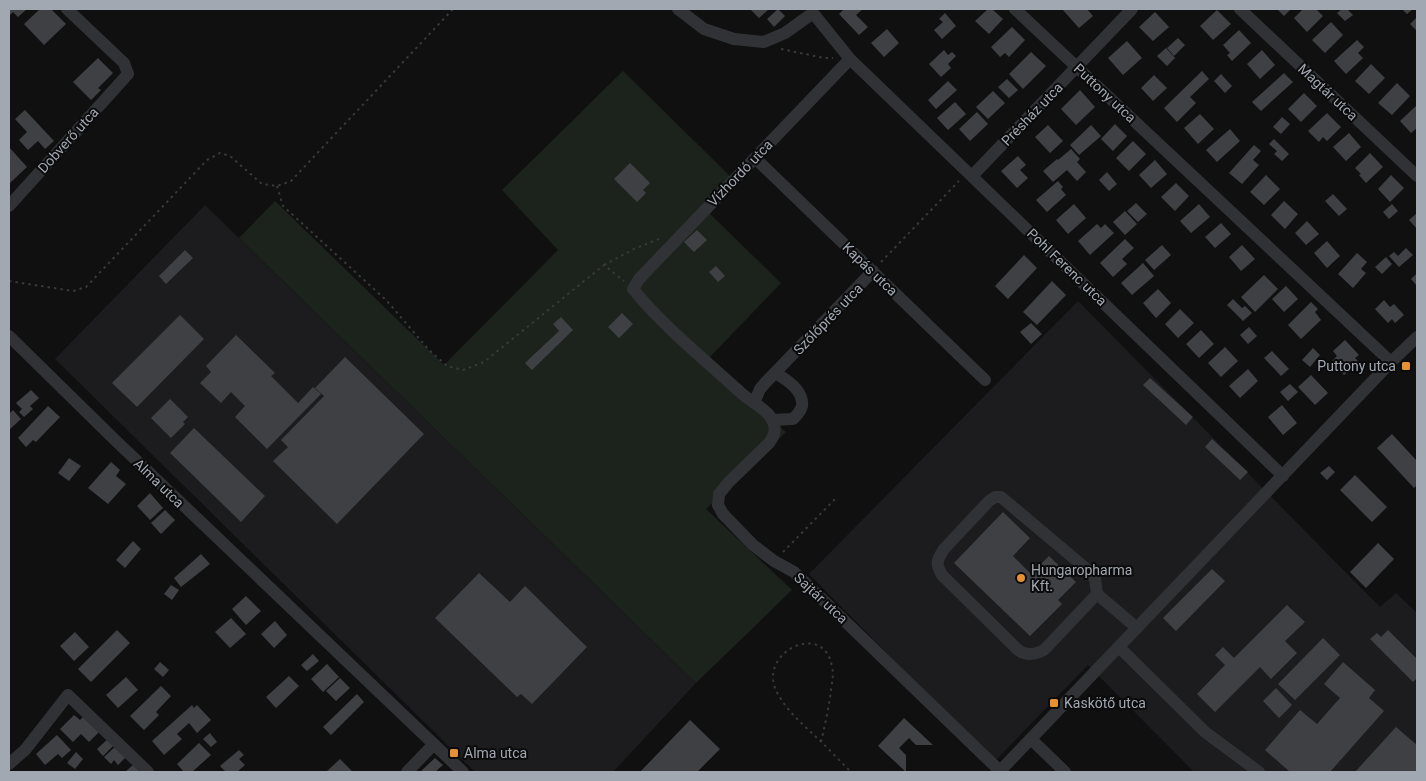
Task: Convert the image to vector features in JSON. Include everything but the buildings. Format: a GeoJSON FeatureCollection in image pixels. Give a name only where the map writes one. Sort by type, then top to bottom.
{"type":"FeatureCollection","features":[{"type":"Feature","properties":{"kind":"street","name":"Dobverő utca"},"geometry":{"type":"LineString","coordinates":[[9,206],[128,74],[124,63],[67,9]]}},
{"type":"Feature","properties":{"kind":"street","name":"Pohl Ferenc utca"},"geometry":{"type":"LineString","coordinates":[[678,9],[704,29],[734,39],[764,42],[786,33],[815,11],[850,59],[1283,476]]}},
{"type":"Feature","properties":{"kind":"street","name":"Puttony utca"},"geometry":{"type":"LineString","coordinates":[[1016,9],[1391,362]]}},
{"type":"Feature","properties":{"kind":"street","name":"Présház utca"},"geometry":{"type":"LineString","coordinates":[[970,174],[1132,9]]}},
{"type":"Feature","properties":{"kind":"street","name":"Magtár utca"},"geometry":{"type":"LineString","coordinates":[[1240,9],[1417,176]]}},
{"type":"Feature","properties":{"kind":"street","name":"Vízhordó utca"},"geometry":{"type":"LineString","coordinates":[[633,289],[639,279],[850,59]]}},
{"type":"Feature","properties":{"kind":"street","name":"Kapás utca"},"geometry":{"type":"LineString","coordinates":[[755,158],[986,380]]}},
{"type":"Feature","properties":{"kind":"street","name":"Szőlőprés utca"},"geometry":{"type":"LineString","coordinates":[[754,403],[760,389],[873,271]]}},
{"type":"Feature","properties":{"kind":"street"},"geometry":{"type":"LineString","coordinates":[[633,289],[646,305],[743,394],[770,416],[772,420],[793,419],[799,412],[802,404],[799,395],[792,385],[775,373]]}},
{"type":"Feature","properties":{"kind":"street","name":"Alma utca"},"geometry":{"type":"LineString","coordinates":[[9,336],[114,440],[463,772]]}},
{"type":"Feature","properties":{"kind":"street"},"geometry":{"type":"LineString","coordinates":[[999,772],[1417,337]]}},
{"type":"Feature","properties":{"kind":"street","name":"Sajtár utca"},"geometry":{"type":"LineString","coordinates":[[772,420],[775,427],[774,436],[769,443],[719,494],[718,505],[723,514],[752,545],[774,561],[800,576],[999,772]]}},
{"type":"Feature","properties":{"kind":"street"},"geometry":{"type":"LineString","coordinates":[[1097,594],[1044,650],[1025,654],[1017,649],[942,575],[937,563],[938,557],[944,548],[989,501],[996,497],[1001,497],[1089,571],[1095,579],[1097,594],[1138,628]]}},
{"type":"Feature","properties":{"kind":"street"},"geometry":{"type":"LineString","coordinates":[[1119,647],[1205,732],[1259,772]]}},
{"type":"Feature","properties":{"kind":"street"},"geometry":{"type":"LineString","coordinates":[[9,764],[25,750],[68,695],[148,772]]}},
{"type":"Feature","properties":{"kind":"street"},"geometry":{"type":"LineString","coordinates":[[1032,738],[1066,772]]}},
{"type":"Feature","properties":{"kind":"street"},"geometry":{"type":"LineString","coordinates":[[406,772],[434,744]]}},
{"type":"Feature","properties":{"kind":"path"},"geometry":{"type":"LineString","coordinates":[[9,281],[74,291],[86,287],[207,160],[220,153],[230,156],[262,184],[277,186],[291,181],[453,9]]}},
{"type":"Feature","properties":{"kind":"path"},"geometry":{"type":"LineString","coordinates":[[764,42],[784,50],[824,58],[850,59]]}},
{"type":"Feature","properties":{"kind":"path","name":"Szőlőprés utca"},"geometry":{"type":"LineString","coordinates":[[873,271],[970,174]]}},
{"type":"Feature","properties":{"kind":"path"},"geometry":{"type":"LineString","coordinates":[[277,186],[283,206],[387,301],[429,350],[447,366],[463,370],[484,362],[604,265],[634,249],[661,238]]}},
{"type":"Feature","properties":{"kind":"path"},"geometry":{"type":"LineString","coordinates":[[604,265],[633,289]]}},
{"type":"Feature","properties":{"kind":"path"},"geometry":{"type":"LineString","coordinates":[[774,561],[836,498]]}},
{"type":"Feature","properties":{"kind":"path"},"geometry":{"type":"LineString","coordinates":[[821,742],[833,676],[832,665],[826,650],[820,645],[813,643],[793,646],[775,664],[772,675],[775,688],[788,708],[805,728],[851,772]]}},
{"type":"Feature","properties":{"kind":"shaded area"},"geometry":{"type":"Polygon","coordinates":[[[623,71],[738,184],[708,212],[781,283],[707,360],[786,432],[706,509],[792,590],[696,683],[239,238],[275,201],[444,365],[558,250],[502,190],[623,71]]]}},
{"type":"Feature","properties":{"kind":"shaded area"},"geometry":{"type":"Polygon","coordinates":[[[205,205],[696,683],[613,772],[475,772],[55,359],[205,205]]]}},
{"type":"Feature","properties":{"kind":"shaded area"},"geometry":{"type":"Polygon","coordinates":[[[1078,301],[1380,607],[1396,593],[1417,613],[1417,772],[1194,772],[1088,665],[994,762],[809,574],[1078,301]]]}},
{"type":"Feature","properties":{"kind":"place","name":"Puttony utca"},"geometry":{"type":"Point","coordinates":[1406,366]}},
{"type":"Feature","properties":{"kind":"place","name":"Hungaropharma Kft."},"geometry":{"type":"Point","coordinates":[1021,578]}},
{"type":"Feature","properties":{"kind":"place","name":"Kaskötő utca"},"geometry":{"type":"Point","coordinates":[1054,703]}},
{"type":"Feature","properties":{"kind":"place","name":"Alma utca"},"geometry":{"type":"Point","coordinates":[454,753]}}]}
